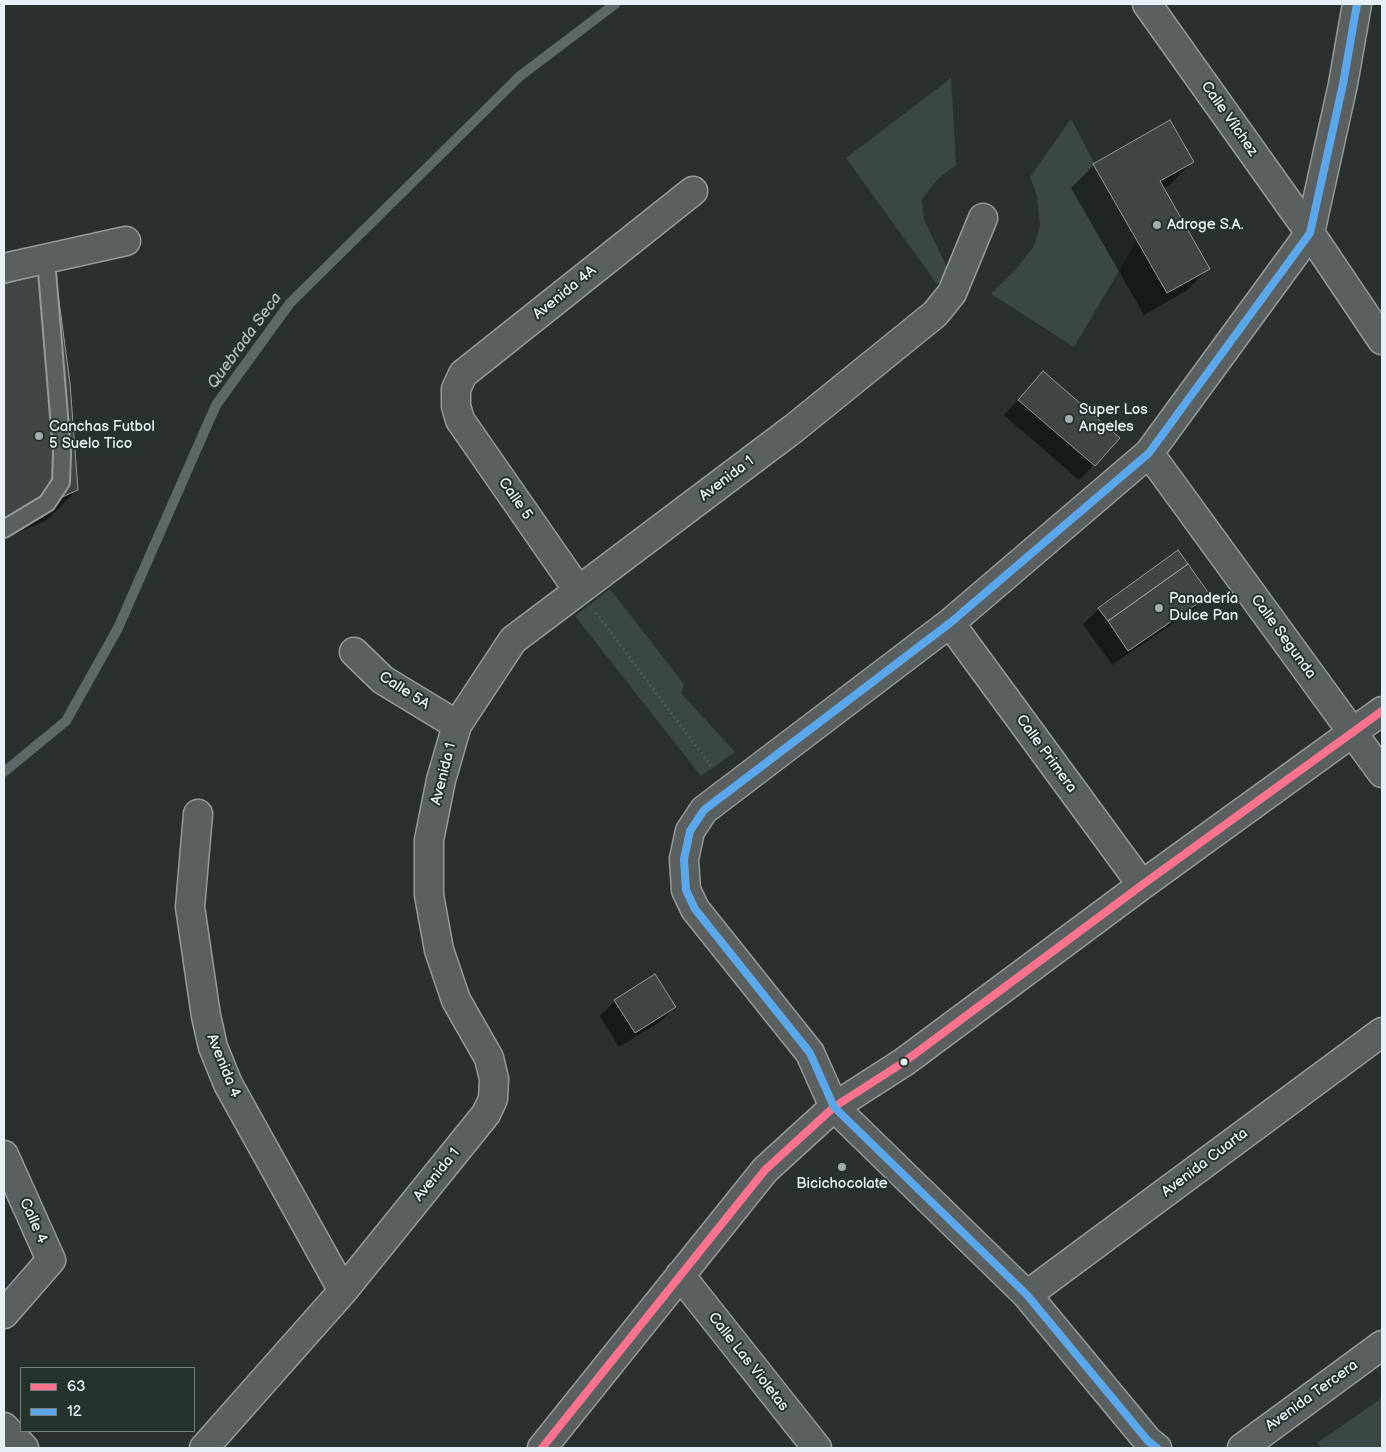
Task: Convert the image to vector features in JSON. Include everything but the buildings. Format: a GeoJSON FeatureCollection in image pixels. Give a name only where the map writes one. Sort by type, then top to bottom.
{"type":"FeatureCollection","features":[{"type":"Feature","properties":{"kind":"street","name":"Calle Vílchez"},"geometry":{"type":"LineString","coordinates":[[1147,4],[1310,233],[1382,340]]}},
{"type":"Feature","properties":{"kind":"street"},"geometry":{"type":"LineString","coordinates":[[1157,1448],[1148,1440],[1027,1295],[834,1108],[810,1053],[695,908],[686,890],[684,859],[690,831],[704,810],[950,623],[1149,453],[1310,233],[1343,84],[1358,4]]}},
{"type":"Feature","properties":{"kind":"street","name":"Avenida 4A"},"geometry":{"type":"LineString","coordinates":[[456,406],[456,389],[463,374],[693,191]]}},
{"type":"Feature","properties":{"kind":"street","name":"Avenida 1"},"geometry":{"type":"LineString","coordinates":[[204,1448],[343,1292],[486,1114],[493,1099],[494,1079],[489,1058],[456,1000],[439,950],[430,895],[429,840],[441,780],[457,725],[514,640],[793,429],[935,314],[952,293],[983,218]]}},
{"type":"Feature","properties":{"kind":"street"},"geometry":{"type":"LineString","coordinates":[[4,268],[126,241]]}},
{"type":"Feature","properties":{"kind":"street","name":"Calle 5"},"geometry":{"type":"LineString","coordinates":[[456,406],[460,420],[578,590]]}},
{"type":"Feature","properties":{"kind":"street","name":"Calle Segunda"},"geometry":{"type":"LineString","coordinates":[[1149,453],[1382,773]]}},
{"type":"Feature","properties":{"kind":"street","name":"Calle Primera"},"geometry":{"type":"LineString","coordinates":[[950,623],[1142,884]]}},
{"type":"Feature","properties":{"kind":"street","name":"Calle 5A"},"geometry":{"type":"LineString","coordinates":[[354,652],[383,680],[457,725]]}},
{"type":"Feature","properties":{"kind":"street"},"geometry":{"type":"LineString","coordinates":[[542,1448],[765,1170],[834,1108],[904,1062],[1142,884],[1382,711]]}},
{"type":"Feature","properties":{"kind":"street","name":"Avenida 4"},"geometry":{"type":"LineString","coordinates":[[198,814],[190,906],[206,1016],[213,1047],[228,1084],[343,1292]]}},
{"type":"Feature","properties":{"kind":"street","name":"Avenida Cuarta"},"geometry":{"type":"LineString","coordinates":[[1027,1295],[1382,1032]]}},
{"type":"Feature","properties":{"kind":"street","name":"Calle 4"},"geometry":{"type":"LineString","coordinates":[[4,1155],[51,1260],[4,1314]]}},
{"type":"Feature","properties":{"kind":"street","name":"Calle Las Violetas"},"geometry":{"type":"LineString","coordinates":[[680,1275],[817,1448]]}},
{"type":"Feature","properties":{"kind":"street","name":"Avenida Tercera"},"geometry":{"type":"LineString","coordinates":[[1242,1448],[1382,1344]]}},
{"type":"Feature","properties":{"kind":"street"},"geometry":{"type":"LineString","coordinates":[[4,1427],[24,1448]]}},
{"type":"Feature","properties":{"kind":"lane"},"geometry":{"type":"LineString","coordinates":[[4,529],[47,503],[61,482],[62,452],[46,259]]}},
{"type":"Feature","properties":{"kind":"path"},"geometry":{"type":"LineString","coordinates":[[578,590],[730,790]]}},
{"type":"Feature","properties":{"kind":"shaded area"},"geometry":{"type":"Polygon","coordinates":[[[951,78],[956,165],[937,180],[922,199],[924,220],[950,273],[937,284],[846,158],[951,78]]]}},
{"type":"Feature","properties":{"kind":"shaded area"},"geometry":{"type":"Polygon","coordinates":[[[1071,119],[1136,242],[1074,347],[991,294],[1017,268],[1034,246],[1040,226],[1037,196],[1030,177],[1071,119]]]}},
{"type":"Feature","properties":{"kind":"shaded area"},"geometry":{"type":"Polygon","coordinates":[[[610,589],[684,684],[681,693],[735,752],[701,776],[575,616],[610,589]]]}},
{"type":"Feature","properties":{"kind":"shaded area"},"geometry":{"type":"Polygon","coordinates":[[[1382,1398],[1382,1448],[1321,1448],[1317,1443],[1382,1398]]]}},
{"type":"Feature","properties":{"kind":"waterway","name":"Quebrada Seca"},"geometry":{"type":"LineString","coordinates":[[4,772],[66,721],[118,628],[216,405],[290,303],[520,76],[615,4]]}},
{"type":"Feature","properties":{"kind":"transit line","name":"12"},"geometry":{"type":"LineString","coordinates":[[1157,1448],[1148,1441],[1027,1295],[834,1107],[810,1053],[695,909],[686,890],[684,859],[690,831],[704,810],[950,623],[1149,453],[1310,233],[1343,84],[1357,4]]}},
{"type":"Feature","properties":{"kind":"transit line","name":"63"},"geometry":{"type":"LineString","coordinates":[[542,1448],[765,1170],[834,1107],[904,1062],[1142,885],[1382,711]]}},
{"type":"Feature","properties":{"kind":"place","name":"Adroge S.A."},"geometry":{"type":"Point","coordinates":[1157,225]}},
{"type":"Feature","properties":{"kind":"place","name":"Super Los Angeles"},"geometry":{"type":"Point","coordinates":[1069,419]}},
{"type":"Feature","properties":{"kind":"place","name":"Canchas Futbol 5 Suelo Tico"},"geometry":{"type":"Point","coordinates":[39,436]}},
{"type":"Feature","properties":{"kind":"place","name":"Panadería Dulce Pan"},"geometry":{"type":"Point","coordinates":[1159,608]}},
{"type":"Feature","properties":{"kind":"place","name":"Bicichocolate"},"geometry":{"type":"Point","coordinates":[842,1167]}}]}
